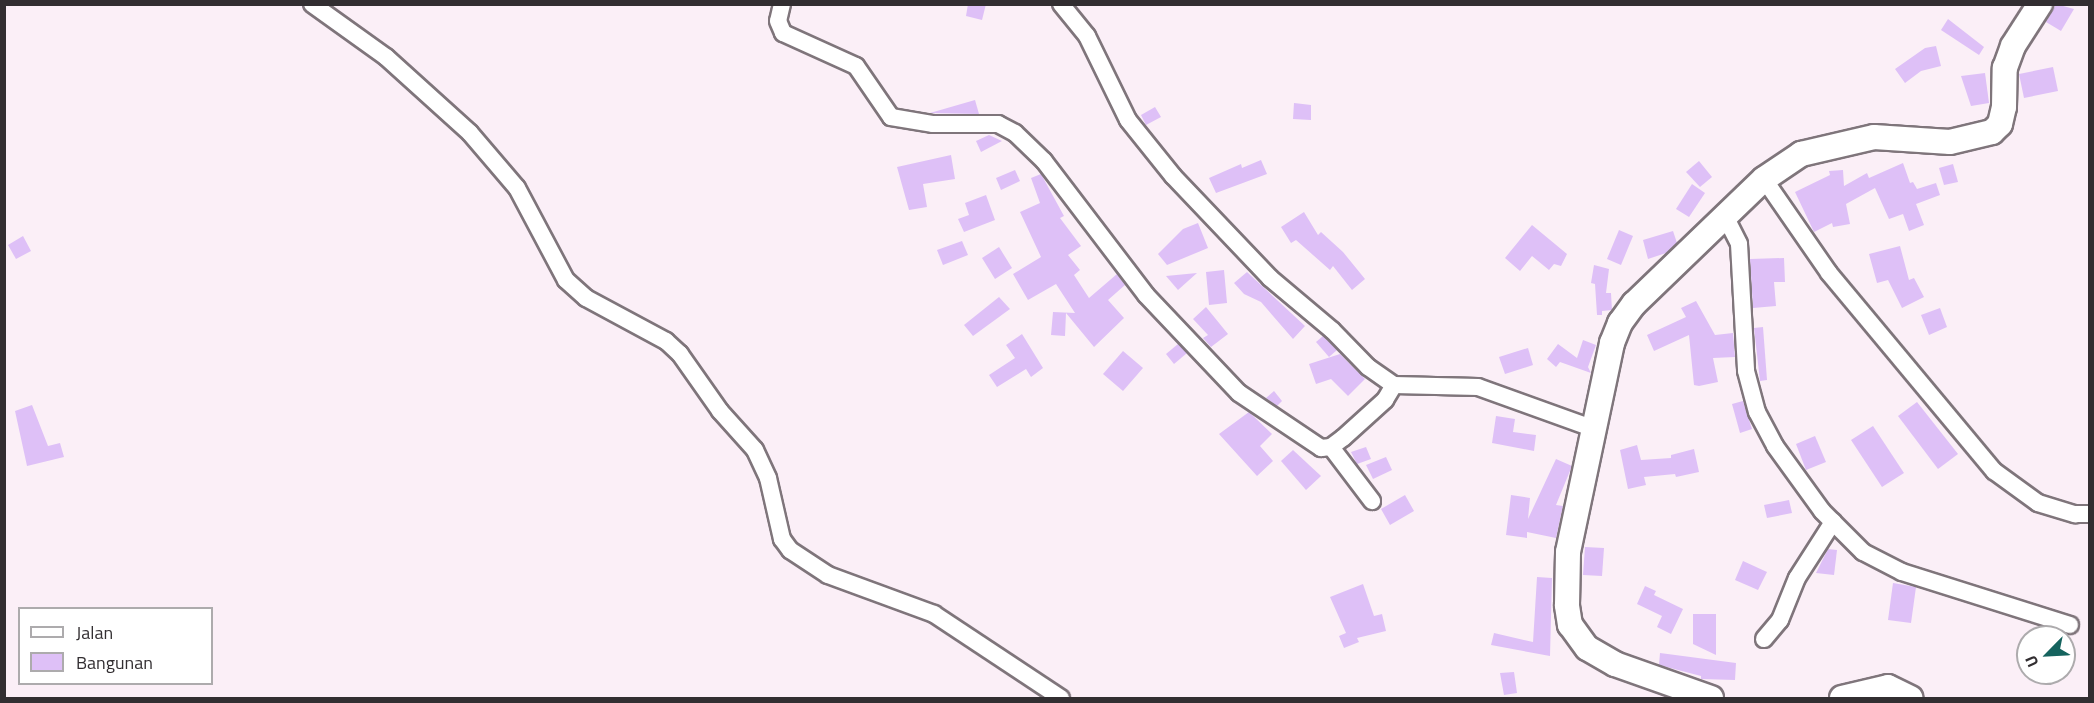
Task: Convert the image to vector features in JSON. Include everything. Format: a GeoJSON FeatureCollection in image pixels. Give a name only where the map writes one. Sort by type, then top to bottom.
{"type":"FeatureCollection","features":[{"type":"Feature","properties":{"kind":"street"},"geometry":{"type":"LineString","coordinates":[[312,4],[386,57],[470,133],[517,188],[566,280],[586,298],[666,341],[680,354],[720,411],[755,450],[768,478],[782,539],[790,550],[828,575],[934,614],[1061,699]]}},
{"type":"Feature","properties":{"kind":"street"},"geometry":{"type":"LineString","coordinates":[[782,4],[778,21],[783,33],[856,66],[891,117],[933,124],[998,124],[1015,133],[1044,161],[1146,295],[1239,393],[1321,447],[1331,447],[1385,400],[1394,385]]}},
{"type":"Feature","properties":{"kind":"street"},"geometry":{"type":"LineString","coordinates":[[1060,4],[1087,36],[1128,120],[1173,176],[1270,278],[1332,330],[1368,367],[1394,385],[1478,387],[1592,428]]}},
{"type":"Feature","properties":{"kind":"street"},"geometry":{"type":"LineString","coordinates":[[1711,699],[1615,664],[1587,648],[1570,626],[1567,605],[1568,552],[1592,428],[1612,343],[1620,323],[1634,304],[1726,219],[1764,179],[1801,154],[1832,144],[1875,137],[1950,142],[1992,132],[2002,116],[2005,68],[2013,46],[2040,4]]}},
{"type":"Feature","properties":{"kind":"street"},"geometry":{"type":"LineString","coordinates":[[1764,179],[1829,273],[1994,471],[2038,503],[2075,514],[2090,514]]}},
{"type":"Feature","properties":{"kind":"street"},"geometry":{"type":"LineString","coordinates":[[1726,219],[1739,244],[1746,371],[1757,412],[1785,461],[1833,522],[1863,552],[1902,572],[2070,625]]}},
{"type":"Feature","properties":{"kind":"street"},"geometry":{"type":"LineString","coordinates":[[1331,447],[1372,501]]}},
{"type":"Feature","properties":{"kind":"street"},"geometry":{"type":"LineString","coordinates":[[1764,639],[1780,620],[1797,578],[1833,522]]}},
{"type":"Feature","properties":{"kind":"street"},"geometry":{"type":"LineString","coordinates":[[1842,699],[1888,687],[1911,699]]}},
{"type":"Feature","properties":{"kind":"building"},"geometry":{"type":"Polygon","coordinates":[[[968,4],[986,4],[982,20],[966,16],[968,4]]]}},
{"type":"Feature","properties":{"kind":"building"},"geometry":{"type":"Polygon","coordinates":[[[2056,4],[2074,9],[2061,31],[2046,22],[2056,4]]]}},
{"type":"Feature","properties":{"kind":"building"},"geometry":{"type":"Polygon","coordinates":[[[1948,19],[1984,47],[1979,55],[1941,30],[1948,19]]]}},
{"type":"Feature","properties":{"kind":"building"},"geometry":{"type":"Polygon","coordinates":[[[1936,46],[1941,66],[1921,71],[1905,83],[1895,69],[1925,48],[1936,46]]]}},
{"type":"Feature","properties":{"kind":"building"},"geometry":{"type":"Polygon","coordinates":[[[2053,67],[2058,91],[2024,98],[2019,74],[2053,67]]]}},
{"type":"Feature","properties":{"kind":"building"},"geometry":{"type":"Polygon","coordinates":[[[1985,73],[1989,103],[1971,106],[1961,76],[1985,73]]]}},
{"type":"Feature","properties":{"kind":"building"},"geometry":{"type":"Polygon","coordinates":[[[975,100],[979,114],[930,113],[975,100]]]}},
{"type":"Feature","properties":{"kind":"building"},"geometry":{"type":"Polygon","coordinates":[[[1294,103],[1311,105],[1311,120],[1293,119],[1294,103]]]}},
{"type":"Feature","properties":{"kind":"building"},"geometry":{"type":"Polygon","coordinates":[[[1155,107],[1161,117],[1146,125],[1141,115],[1155,107]]]}},
{"type":"Feature","properties":{"kind":"building"},"geometry":{"type":"Polygon","coordinates":[[[989,135],[1002,141],[981,152],[976,141],[989,135]]]}},
{"type":"Feature","properties":{"kind":"building"},"geometry":{"type":"Polygon","coordinates":[[[951,155],[955,179],[923,184],[927,207],[909,210],[897,167],[951,155]]]}},
{"type":"Feature","properties":{"kind":"building"},"geometry":{"type":"Polygon","coordinates":[[[1261,160],[1267,174],[1216,193],[1209,178],[1241,164],[1242,168],[1261,160]]]}},
{"type":"Feature","properties":{"kind":"building"},"geometry":{"type":"Polygon","coordinates":[[[1699,161],[1712,177],[1700,187],[1686,172],[1699,161]]]}},
{"type":"Feature","properties":{"kind":"building"},"geometry":{"type":"Polygon","coordinates":[[[1903,163],[1910,183],[1913,182],[1917,189],[1936,183],[1940,195],[1916,204],[1924,225],[1909,231],[1903,214],[1889,219],[1875,188],[1846,204],[1850,224],[1833,227],[1832,223],[1814,232],[1795,192],[1830,175],[1829,171],[1843,170],[1844,186],[1867,173],[1869,178],[1903,163]]]}},
{"type":"Feature","properties":{"kind":"building"},"geometry":{"type":"Polygon","coordinates":[[[1953,164],[1958,182],[1944,185],[1939,168],[1953,164]]]}},
{"type":"Feature","properties":{"kind":"building"},"geometry":{"type":"Polygon","coordinates":[[[1015,170],[1020,181],[1001,190],[996,178],[1015,170]]]}},
{"type":"Feature","properties":{"kind":"building"},"geometry":{"type":"Polygon","coordinates":[[[1041,174],[1064,216],[1060,218],[1081,246],[1068,255],[1080,270],[1074,275],[1089,298],[1117,274],[1125,285],[1108,300],[1124,318],[1094,347],[1066,313],[1065,336],[1051,335],[1053,312],[1075,313],[1056,284],[1028,300],[1013,274],[1041,257],[1020,212],[1040,203],[1031,178],[1041,174]]]}},
{"type":"Feature","properties":{"kind":"building"},"geometry":{"type":"Polygon","coordinates":[[[1692,184],[1705,193],[1689,217],[1676,209],[1692,184]]]}},
{"type":"Feature","properties":{"kind":"building"},"geometry":{"type":"Polygon","coordinates":[[[986,195],[995,220],[964,232],[958,219],[969,215],[965,203],[986,195]]]}},
{"type":"Feature","properties":{"kind":"building"},"geometry":{"type":"Polygon","coordinates":[[[1304,212],[1318,235],[1321,232],[1343,252],[1365,279],[1352,290],[1333,266],[1330,270],[1296,240],[1291,243],[1281,227],[1304,212]]]}},
{"type":"Feature","properties":{"kind":"building"},"geometry":{"type":"Polygon","coordinates":[[[1198,223],[1208,248],[1167,265],[1158,254],[1183,229],[1198,223]]]}},
{"type":"Feature","properties":{"kind":"building"},"geometry":{"type":"Polygon","coordinates":[[[1532,225],[1567,254],[1561,266],[1554,264],[1549,270],[1532,256],[1520,271],[1505,258],[1532,225]]]}},
{"type":"Feature","properties":{"kind":"building"},"geometry":{"type":"Polygon","coordinates":[[[1619,230],[1633,236],[1621,265],[1607,259],[1619,230]]]}},
{"type":"Feature","properties":{"kind":"building"},"geometry":{"type":"Polygon","coordinates":[[[1673,231],[1677,243],[1666,253],[1648,259],[1643,240],[1673,231]]]}},
{"type":"Feature","properties":{"kind":"building"},"geometry":{"type":"Polygon","coordinates":[[[23,236],[31,251],[16,259],[8,245],[23,236]]]}},
{"type":"Feature","properties":{"kind":"building"},"geometry":{"type":"Polygon","coordinates":[[[962,241],[968,255],[943,265],[937,250],[962,241]]]}},
{"type":"Feature","properties":{"kind":"building"},"geometry":{"type":"Polygon","coordinates":[[[1900,246],[1909,280],[1914,278],[1924,297],[1902,308],[1888,280],[1877,283],[1869,254],[1900,246]]]}},
{"type":"Feature","properties":{"kind":"building"},"geometry":{"type":"Polygon","coordinates":[[[999,247],[1012,268],[995,279],[982,258],[999,247]]]}},
{"type":"Feature","properties":{"kind":"building"},"geometry":{"type":"Polygon","coordinates":[[[1784,258],[1785,282],[1774,282],[1776,306],[1753,308],[1750,259],[1784,258]]]}},
{"type":"Feature","properties":{"kind":"building"},"geometry":{"type":"Polygon","coordinates":[[[1594,265],[1609,269],[1606,293],[1611,293],[1612,310],[1602,311],[1602,315],[1597,315],[1595,284],[1591,283],[1594,265]]]}},
{"type":"Feature","properties":{"kind":"building"},"geometry":{"type":"Polygon","coordinates":[[[1224,270],[1227,303],[1209,305],[1206,272],[1224,270]]]}},
{"type":"Feature","properties":{"kind":"building"},"geometry":{"type":"Polygon","coordinates":[[[1247,272],[1305,326],[1293,339],[1261,302],[1244,294],[1234,283],[1247,272]]]}},
{"type":"Feature","properties":{"kind":"building"},"geometry":{"type":"Polygon","coordinates":[[[1197,273],[1178,290],[1166,276],[1197,273]]]}},
{"type":"Feature","properties":{"kind":"building"},"geometry":{"type":"Polygon","coordinates":[[[999,297],[1010,309],[973,336],[964,325],[999,297]]]}},
{"type":"Feature","properties":{"kind":"building"},"geometry":{"type":"Polygon","coordinates":[[[1696,301],[1715,335],[1733,333],[1735,357],[1713,358],[1718,382],[1699,386],[1694,385],[1689,335],[1654,351],[1647,335],[1686,317],[1681,308],[1696,301]]]}},
{"type":"Feature","properties":{"kind":"building"},"geometry":{"type":"Polygon","coordinates":[[[1206,307],[1228,334],[1211,347],[1203,338],[1208,335],[1193,319],[1206,307]]]}},
{"type":"Feature","properties":{"kind":"building"},"geometry":{"type":"Polygon","coordinates":[[[1940,308],[1947,327],[1929,335],[1921,315],[1940,308]]]}},
{"type":"Feature","properties":{"kind":"building"},"geometry":{"type":"Polygon","coordinates":[[[1763,327],[1767,380],[1760,381],[1754,328],[1763,327]]]}},
{"type":"Feature","properties":{"kind":"building"},"geometry":{"type":"Polygon","coordinates":[[[1022,334],[1043,368],[1031,377],[1026,369],[997,387],[989,375],[1015,358],[1006,345],[1022,334]]]}},
{"type":"Feature","properties":{"kind":"building"},"geometry":{"type":"Polygon","coordinates":[[[1323,336],[1337,350],[1329,357],[1316,342],[1323,336]]]}},
{"type":"Feature","properties":{"kind":"building"},"geometry":{"type":"Polygon","coordinates":[[[1583,340],[1596,345],[1588,367],[1591,373],[1560,362],[1556,367],[1547,359],[1558,344],[1577,358],[1583,340]]]}},
{"type":"Feature","properties":{"kind":"building"},"geometry":{"type":"Polygon","coordinates":[[[1178,344],[1187,353],[1174,364],[1166,354],[1178,344]]]}},
{"type":"Feature","properties":{"kind":"building"},"geometry":{"type":"Polygon","coordinates":[[[1528,348],[1533,365],[1505,374],[1499,357],[1528,348]]]}},
{"type":"Feature","properties":{"kind":"building"},"geometry":{"type":"Polygon","coordinates":[[[1123,351],[1143,368],[1123,391],[1103,374],[1123,351]]]}},
{"type":"Feature","properties":{"kind":"building"},"geometry":{"type":"Polygon","coordinates":[[[1340,354],[1365,379],[1348,396],[1331,379],[1316,384],[1309,364],[1340,354]]]}},
{"type":"Feature","properties":{"kind":"building"},"geometry":{"type":"Polygon","coordinates":[[[1274,391],[1282,401],[1277,406],[1266,398],[1274,391]]]}},
{"type":"Feature","properties":{"kind":"building"},"geometry":{"type":"Polygon","coordinates":[[[1743,401],[1752,429],[1740,433],[1732,404],[1743,401]]]}},
{"type":"Feature","properties":{"kind":"building"},"geometry":{"type":"Polygon","coordinates":[[[1917,402],[1958,454],[1938,469],[1898,416],[1917,402]]]}},
{"type":"Feature","properties":{"kind":"building"},"geometry":{"type":"Polygon","coordinates":[[[32,405],[48,446],[60,443],[64,457],[27,466],[15,411],[32,405]]]}},
{"type":"Feature","properties":{"kind":"building"},"geometry":{"type":"Polygon","coordinates":[[[1249,412],[1272,434],[1260,446],[1273,461],[1257,476],[1219,434],[1249,412]]]}},
{"type":"Feature","properties":{"kind":"building"},"geometry":{"type":"Polygon","coordinates":[[[1496,416],[1515,419],[1513,432],[1536,435],[1534,451],[1492,443],[1496,416]]]}},
{"type":"Feature","properties":{"kind":"building"},"geometry":{"type":"Polygon","coordinates":[[[1873,426],[1904,473],[1882,487],[1851,440],[1873,426]]]}},
{"type":"Feature","properties":{"kind":"building"},"geometry":{"type":"Polygon","coordinates":[[[1815,436],[1826,462],[1806,470],[1796,444],[1815,436]]]}},
{"type":"Feature","properties":{"kind":"building"},"geometry":{"type":"Polygon","coordinates":[[[1637,445],[1641,460],[1671,458],[1671,455],[1694,449],[1699,472],[1676,477],[1675,474],[1644,477],[1646,485],[1628,489],[1620,450],[1637,445]]]}},
{"type":"Feature","properties":{"kind":"building"},"geometry":{"type":"Polygon","coordinates":[[[1366,447],[1371,459],[1357,464],[1351,452],[1366,447]]]}},
{"type":"Feature","properties":{"kind":"building"},"geometry":{"type":"Polygon","coordinates":[[[1293,450],[1321,476],[1306,490],[1281,461],[1293,450]]]}},
{"type":"Feature","properties":{"kind":"building"},"geometry":{"type":"Polygon","coordinates":[[[1386,457],[1392,470],[1373,479],[1366,465],[1386,457]]]}},
{"type":"Feature","properties":{"kind":"building"},"geometry":{"type":"Polygon","coordinates":[[[1556,459],[1572,466],[1556,505],[1563,506],[1556,538],[1527,532],[1527,538],[1506,535],[1511,495],[1530,498],[1528,519],[1556,459]]]}},
{"type":"Feature","properties":{"kind":"building"},"geometry":{"type":"Polygon","coordinates":[[[1405,495],[1414,511],[1390,525],[1381,509],[1405,495]]]}},
{"type":"Feature","properties":{"kind":"building"},"geometry":{"type":"Polygon","coordinates":[[[1789,500],[1792,513],[1767,518],[1764,505],[1789,500]]]}},
{"type":"Feature","properties":{"kind":"building"},"geometry":{"type":"Polygon","coordinates":[[[1585,547],[1604,548],[1602,576],[1583,575],[1585,547]]]}},
{"type":"Feature","properties":{"kind":"building"},"geometry":{"type":"Polygon","coordinates":[[[1828,549],[1837,550],[1834,575],[1816,573],[1828,549]]]}},
{"type":"Feature","properties":{"kind":"building"},"geometry":{"type":"Polygon","coordinates":[[[1743,561],[1767,572],[1758,590],[1735,580],[1743,561]]]}},
{"type":"Feature","properties":{"kind":"building"},"geometry":{"type":"Polygon","coordinates":[[[1537,577],[1552,578],[1550,656],[1491,645],[1494,633],[1533,642],[1537,577]]]}},
{"type":"Feature","properties":{"kind":"building"},"geometry":{"type":"Polygon","coordinates":[[[1893,583],[1916,587],[1911,623],[1888,620],[1893,583]]]}},
{"type":"Feature","properties":{"kind":"building"},"geometry":{"type":"Polygon","coordinates":[[[1363,584],[1374,616],[1382,614],[1386,631],[1357,638],[1359,642],[1344,648],[1339,636],[1346,633],[1330,597],[1363,584]]]}},
{"type":"Feature","properties":{"kind":"building"},"geometry":{"type":"Polygon","coordinates":[[[1645,586],[1656,591],[1654,595],[1683,609],[1671,634],[1657,627],[1662,616],[1637,604],[1645,586]]]}},
{"type":"Feature","properties":{"kind":"building"},"geometry":{"type":"Polygon","coordinates":[[[1693,614],[1716,614],[1716,655],[1693,644],[1693,614]]]}},
{"type":"Feature","properties":{"kind":"building"},"geometry":{"type":"Polygon","coordinates":[[[1660,653],[1736,663],[1735,680],[1701,679],[1701,676],[1659,665],[1660,653]]]}},
{"type":"Feature","properties":{"kind":"building"},"geometry":{"type":"Polygon","coordinates":[[[1514,672],[1517,693],[1504,695],[1500,673],[1514,672]]]}}]}
